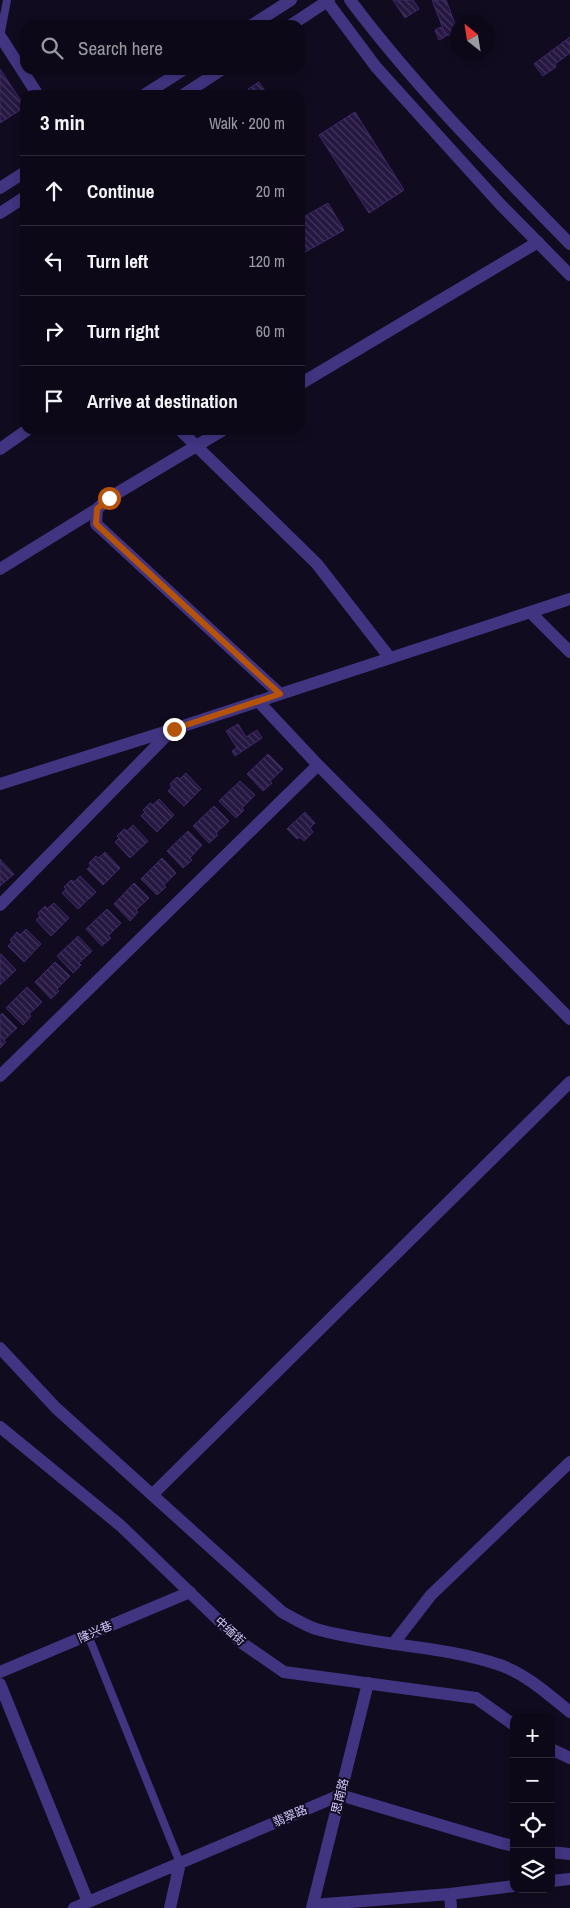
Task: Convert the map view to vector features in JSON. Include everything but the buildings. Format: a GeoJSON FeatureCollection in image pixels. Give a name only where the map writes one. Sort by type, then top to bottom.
{"type":"FeatureCollection","features":[{"type":"Feature","properties":{"kind":"street"},"geometry":{"type":"LineString","coordinates":[[260,20],[291,0]]}},
{"type":"Feature","properties":{"kind":"street"},"geometry":{"type":"LineString","coordinates":[[298,20],[328,0],[376,67],[500,204],[570,275]]}},
{"type":"Feature","properties":{"kind":"street"},"geometry":{"type":"LineString","coordinates":[[350,0],[380,40],[460,131],[570,244]]}},
{"type":"Feature","properties":{"kind":"street"},"geometry":{"type":"LineString","coordinates":[[0,37],[20,68]]}},
{"type":"Feature","properties":{"kind":"street"},"geometry":{"type":"LineString","coordinates":[[25,75],[35,90]]}},
{"type":"Feature","properties":{"kind":"street"},"geometry":{"type":"LineString","coordinates":[[152,90],[175,75]]}},
{"type":"Feature","properties":{"kind":"street"},"geometry":{"type":"LineString","coordinates":[[191,90],[213,75]]}},
{"type":"Feature","properties":{"kind":"street"},"geometry":{"type":"LineString","coordinates":[[0,188],[20,175]]}},
{"type":"Feature","properties":{"kind":"street"},"geometry":{"type":"LineString","coordinates":[[0,213],[20,200]]}},
{"type":"Feature","properties":{"kind":"street"},"geometry":{"type":"LineString","coordinates":[[305,381],[538,242]]}},
{"type":"Feature","properties":{"kind":"street"},"geometry":{"type":"LineString","coordinates":[[0,449],[20,435]]}},
{"type":"Feature","properties":{"kind":"street"},"geometry":{"type":"LineString","coordinates":[[185,435],[317,564],[390,658]]}},
{"type":"Feature","properties":{"kind":"street"},"geometry":{"type":"LineString","coordinates":[[0,568],[97,509],[109,498],[215,435]]}},
{"type":"Feature","properties":{"kind":"street"},"geometry":{"type":"LineString","coordinates":[[97,509],[96,524],[280,694]]}},
{"type":"Feature","properties":{"kind":"street"},"geometry":{"type":"LineString","coordinates":[[0,784],[570,599]]}},
{"type":"Feature","properties":{"kind":"street"},"geometry":{"type":"LineString","coordinates":[[530,612],[570,652]]}},
{"type":"Feature","properties":{"kind":"street"},"geometry":{"type":"LineString","coordinates":[[258,701],[318,765],[570,1019]]}},
{"type":"Feature","properties":{"kind":"street"},"geometry":{"type":"LineString","coordinates":[[0,904],[174,729]]}},
{"type":"Feature","properties":{"kind":"street"},"geometry":{"type":"LineString","coordinates":[[0,1076],[318,765]]}},
{"type":"Feature","properties":{"kind":"street"},"geometry":{"type":"LineString","coordinates":[[153,1494],[570,1082]]}},
{"type":"Feature","properties":{"kind":"street"},"geometry":{"type":"LineString","coordinates":[[0,1348],[56,1408],[282,1612],[315,1629],[441,1651],[502,1666],[536,1685],[570,1712]]}},
{"type":"Feature","properties":{"kind":"street","name":"中缅街"},"geometry":{"type":"LineString","coordinates":[[0,1427],[121,1526],[242,1643],[284,1672],[476,1698],[510,1722]]}},
{"type":"Feature","properties":{"kind":"street"},"geometry":{"type":"LineString","coordinates":[[394,1644],[432,1596],[570,1462]]}},
{"type":"Feature","properties":{"kind":"street","name":"隆兴巷"},"geometry":{"type":"LineString","coordinates":[[0,1672],[190,1592]]}},
{"type":"Feature","properties":{"kind":"street","name":"思南路"},"geometry":{"type":"LineString","coordinates":[[312,1906],[368,1683]]}},
{"type":"Feature","properties":{"kind":"street"},"geometry":{"type":"LineString","coordinates":[[0,1684],[88,1902]]}},
{"type":"Feature","properties":{"kind":"street"},"geometry":{"type":"LineString","coordinates":[[555,1751],[570,1758]]}},
{"type":"Feature","properties":{"kind":"street"},"geometry":{"type":"LineString","coordinates":[[340,1795],[510,1845]]}},
{"type":"Feature","properties":{"kind":"street","name":"翡翠路"},"geometry":{"type":"LineString","coordinates":[[74,1908],[340,1795]]}},
{"type":"Feature","properties":{"kind":"street"},"geometry":{"type":"LineString","coordinates":[[555,1852],[570,1854]]}},
{"type":"Feature","properties":{"kind":"street"},"geometry":{"type":"LineString","coordinates":[[170,1908],[180,1863]]}},
{"type":"Feature","properties":{"kind":"street"},"geometry":{"type":"LineString","coordinates":[[555,1881],[570,1879]]}},
{"type":"Feature","properties":{"kind":"street"},"geometry":{"type":"LineString","coordinates":[[312,1906],[450,1894],[510,1886]]}},
{"type":"Feature","properties":{"kind":"street"},"geometry":{"type":"LineString","coordinates":[[450,1894],[451,1908]]}},
{"type":"Feature","properties":{"kind":"lane"},"geometry":{"type":"LineString","coordinates":[[0,37],[7,0]]}},
{"type":"Feature","properties":{"kind":"lane"},"geometry":{"type":"LineString","coordinates":[[88,1635],[180,1863]]}},
{"type":"Feature","properties":{"kind":"route"},"geometry":{"type":"LineString","coordinates":[[109,498],[97,509],[96,524],[280,694],[174,729]]}}]}
